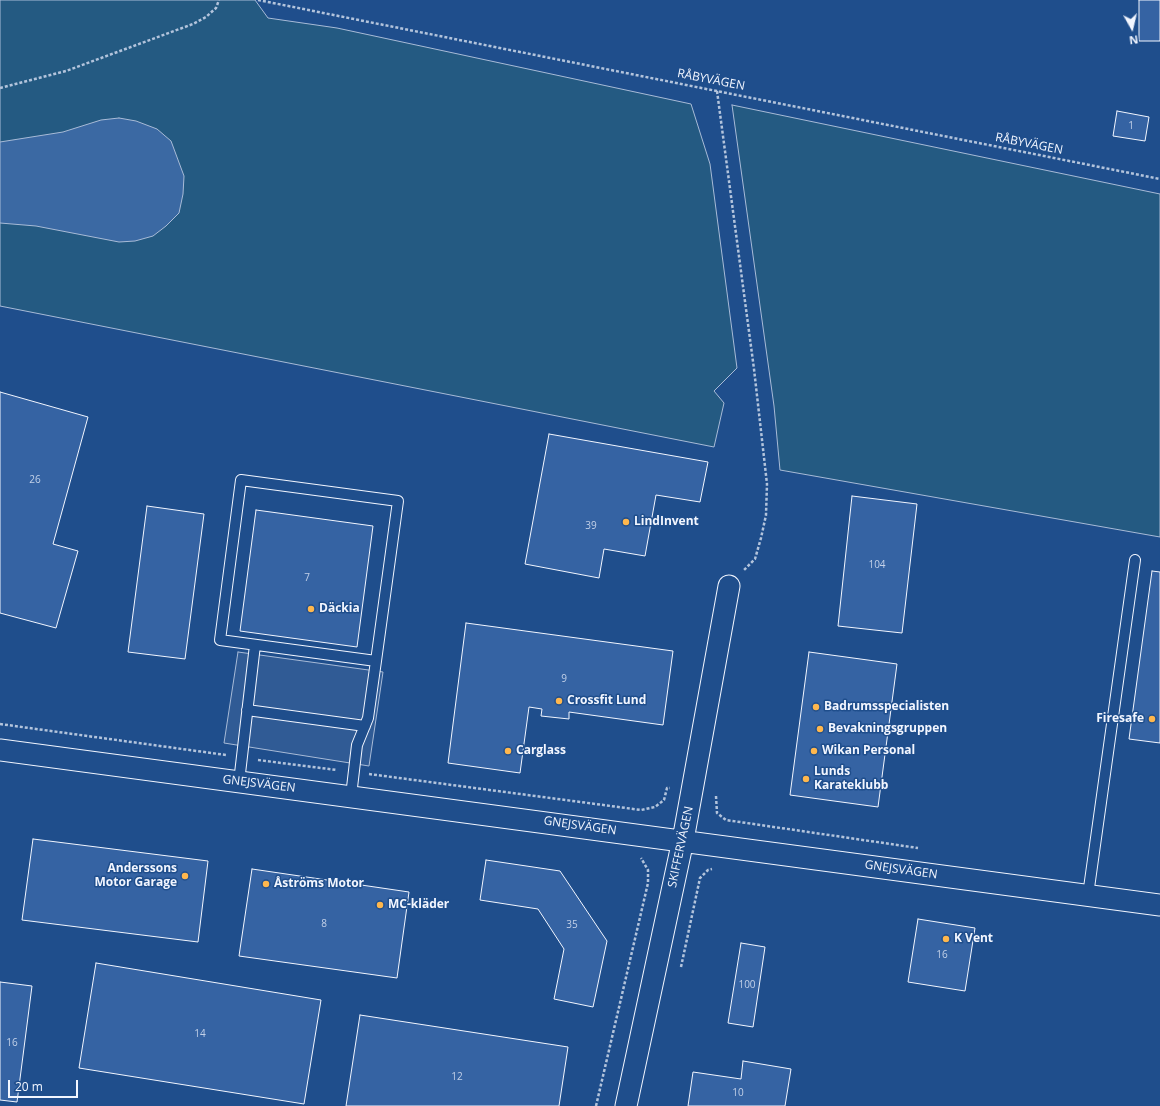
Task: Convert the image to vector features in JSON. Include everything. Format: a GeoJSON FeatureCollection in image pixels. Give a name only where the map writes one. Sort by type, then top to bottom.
{"type":"FeatureCollection","features":[{"type":"Feature","properties":{"kind":"street","name":"SKIFFERVÄGEN"},"geometry":{"type":"LineString","coordinates":[[626,1106],[683,840],[729,586]]}},
{"type":"Feature","properties":{"kind":"street","name":"GNEJSVÄGEN"},"geometry":{"type":"LineString","coordinates":[[0,750],[683,840],[1160,905]]}},
{"type":"Feature","properties":{"kind":"lane"},"geometry":{"type":"LineString","coordinates":[[351,796],[357,745],[368,718],[376,662],[398,501],[241,480],[220,640],[376,662]]}},
{"type":"Feature","properties":{"kind":"lane"},"geometry":{"type":"LineString","coordinates":[[1088,895],[1135,560]]}},
{"type":"Feature","properties":{"kind":"lane"},"geometry":{"type":"LineString","coordinates":[[239,782],[255,645]]}},
{"type":"Feature","properties":{"kind":"lane"},"geometry":{"type":"LineString","coordinates":[[247,710],[365,726]]}},
{"type":"Feature","properties":{"kind":"path"},"geometry":{"type":"LineString","coordinates":[[0,88],[66,71],[192,24],[206,17],[216,8],[219,0]]}},
{"type":"Feature","properties":{"kind":"path","name":"RÅBYVÄGEN"},"geometry":{"type":"LineString","coordinates":[[258,0],[1160,179]]}},
{"type":"Feature","properties":{"kind":"path"},"geometry":{"type":"LineString","coordinates":[[717,91],[754,369],[767,484],[766,515],[755,559],[729,586]]}},
{"type":"Feature","properties":{"kind":"path"},"geometry":{"type":"LineString","coordinates":[[0,724],[641,810],[655,807],[664,800],[667,788],[716,795],[717,813],[726,820],[920,848]]}},
{"type":"Feature","properties":{"kind":"path"},"geometry":{"type":"LineString","coordinates":[[596,1106],[648,883],[648,870],[640,858],[636,855]]}},
{"type":"Feature","properties":{"kind":"path"},"geometry":{"type":"LineString","coordinates":[[679,974],[700,878],[708,870],[714,868]]}},
{"type":"Feature","properties":{"kind":"shaded area"},"geometry":{"type":"Polygon","coordinates":[[[0,0],[255,0],[268,18],[337,28],[691,104],[710,164],[737,368],[714,391],[724,403],[714,447],[0,306],[0,0]]]}},
{"type":"Feature","properties":{"kind":"shaded area"},"geometry":{"type":"Polygon","coordinates":[[[732,105],[1160,194],[1160,537],[780,470],[774,406],[732,105]]]}},
{"type":"Feature","properties":{"kind":"shaded area"},"geometry":{"type":"Polygon","coordinates":[[[119,118],[136,121],[157,129],[171,141],[184,176],[183,194],[179,213],[166,226],[153,236],[135,241],[119,242],[36,226],[0,223],[0,142],[63,132],[101,120],[119,118]]]}},
{"type":"Feature","properties":{"kind":"shaded area"},"geometry":{"type":"Polygon","coordinates":[[[238,652],[383,672],[369,766],[224,743],[238,652]]]}},
{"type":"Feature","properties":{"kind":"building"},"geometry":{"type":"Polygon","coordinates":[[[1139,0],[1160,0],[1160,41],[1139,41],[1139,0]]]}},
{"type":"Feature","properties":{"kind":"building"},"geometry":{"type":"Polygon","coordinates":[[[1117,111],[1149,117],[1145,141],[1113,136],[1117,111]]]}},
{"type":"Feature","properties":{"kind":"building"},"geometry":{"type":"Polygon","coordinates":[[[0,392],[88,417],[53,544],[78,551],[56,628],[0,613],[0,392]]]}},
{"type":"Feature","properties":{"kind":"building"},"geometry":{"type":"Polygon","coordinates":[[[549,434],[708,462],[700,502],[656,495],[645,556],[604,549],[599,578],[525,564],[549,434]]]}},
{"type":"Feature","properties":{"kind":"building"},"geometry":{"type":"Polygon","coordinates":[[[852,496],[917,504],[902,633],[838,626],[852,496]]]}},
{"type":"Feature","properties":{"kind":"building"},"geometry":{"type":"Polygon","coordinates":[[[147,506],[204,514],[185,659],[128,652],[147,506]]]}},
{"type":"Feature","properties":{"kind":"building"},"geometry":{"type":"Polygon","coordinates":[[[256,510],[373,526],[357,647],[240,631],[256,510]]]}},
{"type":"Feature","properties":{"kind":"building"},"geometry":{"type":"Polygon","coordinates":[[[1152,571],[1160,572],[1160,743],[1129,739],[1152,571]]]}},
{"type":"Feature","properties":{"kind":"building"},"geometry":{"type":"Polygon","coordinates":[[[466,623],[673,651],[663,725],[569,712],[569,719],[541,716],[542,709],[529,707],[520,773],[448,763],[466,623]]]}},
{"type":"Feature","properties":{"kind":"building"},"geometry":{"type":"Polygon","coordinates":[[[809,652],[897,664],[878,807],[790,795],[809,652]]]}},
{"type":"Feature","properties":{"kind":"building"},"geometry":{"type":"Polygon","coordinates":[[[33,839],[208,861],[198,942],[22,920],[33,839]]]}},
{"type":"Feature","properties":{"kind":"building"},"geometry":{"type":"Polygon","coordinates":[[[486,860],[560,871],[607,941],[593,1007],[554,999],[564,949],[538,909],[480,900],[486,860]]]}},
{"type":"Feature","properties":{"kind":"building"},"geometry":{"type":"Polygon","coordinates":[[[252,869],[409,892],[397,978],[239,956],[252,869]]]}},
{"type":"Feature","properties":{"kind":"building"},"geometry":{"type":"Polygon","coordinates":[[[918,919],[975,928],[965,991],[908,982],[918,919]]]}},
{"type":"Feature","properties":{"kind":"building"},"geometry":{"type":"Polygon","coordinates":[[[741,943],[765,947],[753,1027],[728,1023],[741,943]]]}},
{"type":"Feature","properties":{"kind":"building"},"geometry":{"type":"Polygon","coordinates":[[[96,963],[321,1000],[304,1104],[79,1068],[96,963]]]}},
{"type":"Feature","properties":{"kind":"building"},"geometry":{"type":"Polygon","coordinates":[[[0,982],[32,986],[17,1102],[0,1100],[0,982]]]}},
{"type":"Feature","properties":{"kind":"building"},"geometry":{"type":"Polygon","coordinates":[[[360,1015],[568,1047],[559,1106],[346,1106],[360,1015]]]}},
{"type":"Feature","properties":{"kind":"building"},"geometry":{"type":"Polygon","coordinates":[[[743,1061],[791,1069],[785,1106],[688,1106],[693,1072],[741,1079],[743,1061]]]}},
{"type":"Feature","properties":{"kind":"place","name":"LindInvent"},"geometry":{"type":"Point","coordinates":[626,522]}},
{"type":"Feature","properties":{"kind":"place","name":"Däckia"},"geometry":{"type":"Point","coordinates":[311,609]}},
{"type":"Feature","properties":{"kind":"place","name":"Crossfit Lund"},"geometry":{"type":"Point","coordinates":[559,701]}},
{"type":"Feature","properties":{"kind":"place","name":"Badrumsspecialisten"},"geometry":{"type":"Point","coordinates":[816,707]}},
{"type":"Feature","properties":{"kind":"place","name":"Firesafe"},"geometry":{"type":"Point","coordinates":[1152,719]}},
{"type":"Feature","properties":{"kind":"place","name":"Bevakningsgruppen"},"geometry":{"type":"Point","coordinates":[820,729]}},
{"type":"Feature","properties":{"kind":"place","name":"Carglass"},"geometry":{"type":"Point","coordinates":[508,751]}},
{"type":"Feature","properties":{"kind":"place","name":"Wikan Personal"},"geometry":{"type":"Point","coordinates":[814,751]}},
{"type":"Feature","properties":{"kind":"place","name":"Lunds Karateklubb"},"geometry":{"type":"Point","coordinates":[806,779]}},
{"type":"Feature","properties":{"kind":"place","name":"Anderssons Motor Garage"},"geometry":{"type":"Point","coordinates":[185,876]}},
{"type":"Feature","properties":{"kind":"place","name":"Åströms Motor"},"geometry":{"type":"Point","coordinates":[266,884]}},
{"type":"Feature","properties":{"kind":"place","name":"MC-kläder"},"geometry":{"type":"Point","coordinates":[380,905]}},
{"type":"Feature","properties":{"kind":"place","name":"K Vent"},"geometry":{"type":"Point","coordinates":[946,939]}}]}
